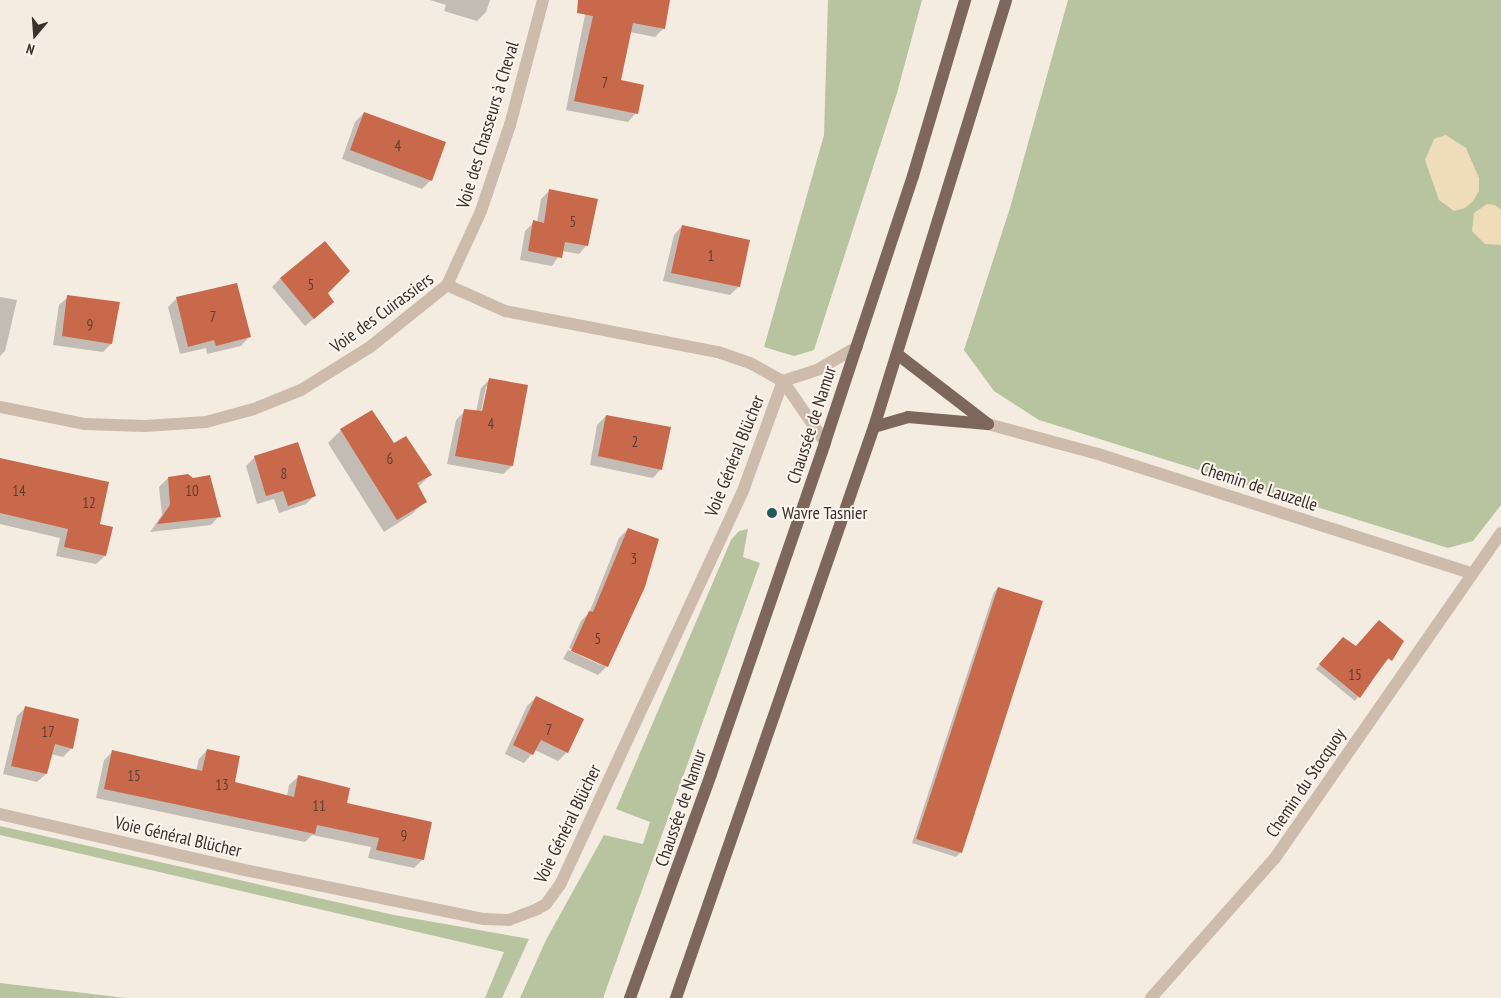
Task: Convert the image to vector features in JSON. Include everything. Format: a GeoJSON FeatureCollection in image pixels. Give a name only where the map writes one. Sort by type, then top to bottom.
{"type":"FeatureCollection","features":[{"type":"Feature","properties":{"kind":"main road","name":"Chaussée de Namur"},"geometry":{"type":"LineString","coordinates":[[630,998],[708,783],[825,442],[916,167],[965,0]]}},
{"type":"Feature","properties":{"kind":"main road"},"geometry":{"type":"LineString","coordinates":[[676,998],[874,427],[1006,0]]}},
{"type":"Feature","properties":{"kind":"main road"},"geometry":{"type":"LineString","coordinates":[[897,354],[988,424]]}},
{"type":"Feature","properties":{"kind":"main road"},"geometry":{"type":"LineString","coordinates":[[874,427],[908,417],[988,424]]}},
{"type":"Feature","properties":{"kind":"street","name":"Voie des Chasseurs à Cheval"},"geometry":{"type":"LineString","coordinates":[[447,285],[480,211],[510,125],[543,0]]}},
{"type":"Feature","properties":{"kind":"street","name":"Voie des Cuirassiers"},"geometry":{"type":"LineString","coordinates":[[0,407],[86,424],[145,426],[206,422],[254,409],[301,390],[370,347],[447,285],[505,311],[718,352],[783,381]]}},
{"type":"Feature","properties":{"kind":"street"},"geometry":{"type":"LineString","coordinates":[[825,442],[783,381],[819,369],[856,347]]}},
{"type":"Feature","properties":{"kind":"street","name":"Voie Général Blücher"},"geometry":{"type":"LineString","coordinates":[[0,814],[240,869],[484,919],[509,920],[537,910],[546,904],[560,885],[744,488],[783,381]]}},
{"type":"Feature","properties":{"kind":"street","name":"Chemin de Lauzelle"},"geometry":{"type":"LineString","coordinates":[[988,424],[1098,454],[1471,573]]}},
{"type":"Feature","properties":{"kind":"street"},"geometry":{"type":"LineString","coordinates":[[1471,573],[1501,533]]}},
{"type":"Feature","properties":{"kind":"street","name":"Chemin du Stocquoy"},"geometry":{"type":"LineString","coordinates":[[1151,998],[1275,858],[1471,573]]}},
{"type":"Feature","properties":{"kind":"green space"},"geometry":{"type":"Polygon","coordinates":[[[828,0],[922,0],[897,93],[814,350],[794,356],[764,347],[824,135],[828,0]]]}},
{"type":"Feature","properties":{"kind":"green space"},"geometry":{"type":"Polygon","coordinates":[[[1068,0],[1501,0],[1501,505],[1473,541],[1448,548],[1039,420],[994,391],[964,350],[1010,208],[1068,0]]]}},
{"type":"Feature","properties":{"kind":"green space"},"geometry":{"type":"Polygon","coordinates":[[[748,529],[743,557],[760,563],[603,998],[520,998],[546,940],[604,835],[643,844],[650,822],[616,809],[731,540],[739,531],[748,529]]]}},
{"type":"Feature","properties":{"kind":"green space"},"geometry":{"type":"Polygon","coordinates":[[[0,826],[394,915],[529,939],[502,998],[485,998],[504,952],[0,835],[0,826]]]}},
{"type":"Feature","properties":{"kind":"green space"},"geometry":{"type":"Polygon","coordinates":[[[0,983],[126,998],[0,998],[0,983]]]}},
{"type":"Feature","properties":{"kind":"sand"},"geometry":{"type":"Polygon","coordinates":[[[1446,135],[1466,148],[1479,178],[1479,191],[1473,201],[1465,208],[1454,211],[1439,200],[1425,160],[1434,139],[1446,135]]]}},
{"type":"Feature","properties":{"kind":"sand"},"geometry":{"type":"Polygon","coordinates":[[[1487,204],[1495,205],[1501,210],[1501,245],[1485,244],[1472,231],[1474,213],[1487,204]]]}},
{"type":"Feature","properties":{"kind":"building"},"geometry":{"type":"Polygon","coordinates":[[[578,0],[670,0],[665,29],[633,23],[621,80],[644,85],[638,114],[574,101],[593,16],[577,13],[578,0]]]}},
{"type":"Feature","properties":{"kind":"building"},"geometry":{"type":"Polygon","coordinates":[[[364,112],[446,142],[432,181],[350,150],[364,112]]]}},
{"type":"Feature","properties":{"kind":"building"},"geometry":{"type":"Polygon","coordinates":[[[549,189],[598,199],[588,246],[565,242],[562,258],[528,251],[533,220],[544,223],[549,189]]]}},
{"type":"Feature","properties":{"kind":"building"},"geometry":{"type":"Polygon","coordinates":[[[682,225],[750,240],[740,287],[671,273],[682,225]]]}},
{"type":"Feature","properties":{"kind":"building"},"geometry":{"type":"Polygon","coordinates":[[[325,241],[350,271],[328,293],[334,302],[314,319],[280,278],[325,241]]]}},
{"type":"Feature","properties":{"kind":"building"},"geometry":{"type":"Polygon","coordinates":[[[237,283],[251,337],[216,346],[214,340],[188,347],[176,297],[237,283]]]}},
{"type":"Feature","properties":{"kind":"building"},"geometry":{"type":"Polygon","coordinates":[[[67,295],[120,302],[112,344],[62,336],[67,295]]]}},
{"type":"Feature","properties":{"kind":"building"},"geometry":{"type":"Polygon","coordinates":[[[489,378],[528,385],[513,466],[455,456],[464,409],[482,411],[489,378]]]}},
{"type":"Feature","properties":{"kind":"building"},"geometry":{"type":"Polygon","coordinates":[[[372,410],[394,443],[406,436],[432,475],[417,483],[427,502],[397,520],[340,429],[372,410]]]}},
{"type":"Feature","properties":{"kind":"building"},"geometry":{"type":"Polygon","coordinates":[[[606,415],[671,427],[662,470],[598,456],[606,415]]]}},
{"type":"Feature","properties":{"kind":"building"},"geometry":{"type":"Polygon","coordinates":[[[298,442],[316,496],[288,506],[283,491],[266,496],[254,456],[298,442]]]}},
{"type":"Feature","properties":{"kind":"building"},"geometry":{"type":"Polygon","coordinates":[[[0,458],[109,482],[100,524],[113,527],[106,556],[64,547],[68,529],[0,513],[0,458]]]}},
{"type":"Feature","properties":{"kind":"building"},"geometry":{"type":"Polygon","coordinates":[[[188,474],[193,478],[210,475],[221,517],[157,524],[170,505],[168,477],[188,474]]]}},
{"type":"Feature","properties":{"kind":"building"},"geometry":{"type":"Polygon","coordinates":[[[628,528],[659,539],[645,587],[608,667],[571,651],[589,611],[593,612],[628,528]]]}},
{"type":"Feature","properties":{"kind":"building"},"geometry":{"type":"Polygon","coordinates":[[[998,587],[1043,601],[962,853],[916,839],[998,587]]]}},
{"type":"Feature","properties":{"kind":"building"},"geometry":{"type":"Polygon","coordinates":[[[1379,620],[1404,641],[1392,661],[1388,658],[1360,698],[1319,664],[1343,637],[1356,646],[1379,620]]]}},
{"type":"Feature","properties":{"kind":"building"},"geometry":{"type":"Polygon","coordinates":[[[536,696],[584,719],[568,753],[541,740],[533,755],[513,745],[536,696]]]}},
{"type":"Feature","properties":{"kind":"building"},"geometry":{"type":"Polygon","coordinates":[[[25,706],[79,719],[73,749],[55,744],[47,774],[11,766],[25,706]]]}},
{"type":"Feature","properties":{"kind":"building"},"geometry":{"type":"Polygon","coordinates":[[[207,749],[240,756],[235,782],[294,797],[298,775],[350,788],[347,803],[432,822],[424,860],[376,850],[379,838],[317,825],[315,834],[104,789],[112,750],[202,771],[207,749]]]}},
{"type":"Feature","properties":{"kind":"place","name":"Wavre Tasnier"},"geometry":{"type":"Point","coordinates":[772,513]}}]}
